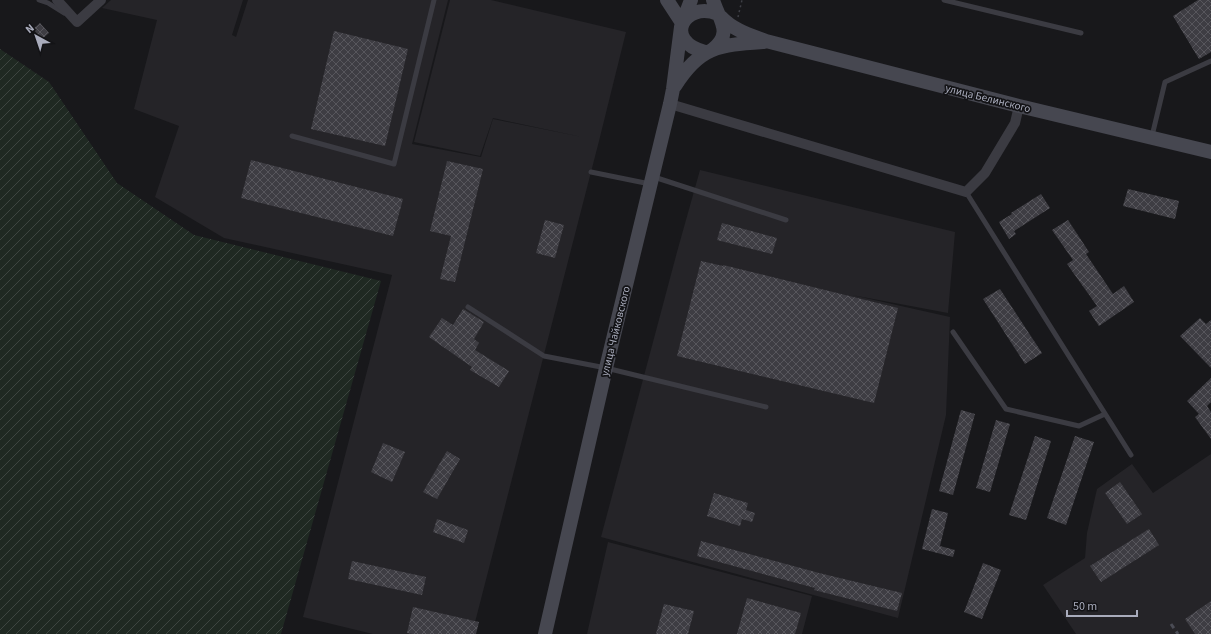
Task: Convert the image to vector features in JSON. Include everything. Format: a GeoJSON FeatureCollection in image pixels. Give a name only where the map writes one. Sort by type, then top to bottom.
{"type":"FeatureCollection","features":[{"type":"Feature","properties":{"kind":"main road"},"geometry":{"type":"LineString","coordinates":[[667,0],[681,25],[686,43],[691,48],[709,51],[737,44],[766,41]]}},
{"type":"Feature","properties":{"kind":"main road","name":"улица Чайковского"},"geometry":{"type":"LineString","coordinates":[[545,634],[606,368],[670,104],[681,25],[691,0]]}},
{"type":"Feature","properties":{"kind":"main road"},"geometry":{"type":"LineString","coordinates":[[699,0],[738,30],[766,41]]}},
{"type":"Feature","properties":{"kind":"main road"},"geometry":{"type":"LineString","coordinates":[[673,89],[694,61],[721,41],[724,34],[724,27],[713,0]]}},
{"type":"Feature","properties":{"kind":"main road"},"geometry":{"type":"LineString","coordinates":[[681,25],[692,12],[699,10],[706,9],[720,16]]}},
{"type":"Feature","properties":{"kind":"main road","name":"улица Белинского"},"geometry":{"type":"LineString","coordinates":[[766,41],[1020,106],[1211,152]]}},
{"type":"Feature","properties":{"kind":"street"},"geometry":{"type":"LineString","coordinates":[[57,0],[77,22],[101,0]]}},
{"type":"Feature","properties":{"kind":"street"},"geometry":{"type":"LineString","coordinates":[[670,104],[966,192],[985,173],[1014,123],[1020,106]]}},
{"type":"Feature","properties":{"kind":"lane"},"geometry":{"type":"LineString","coordinates":[[39,0],[48,3],[77,22]]}},
{"type":"Feature","properties":{"kind":"lane"},"geometry":{"type":"LineString","coordinates":[[292,136],[394,164],[434,0]]}},
{"type":"Feature","properties":{"kind":"lane"},"geometry":{"type":"LineString","coordinates":[[944,0],[1081,33]]}},
{"type":"Feature","properties":{"kind":"lane"},"geometry":{"type":"LineString","coordinates":[[1151,137],[1165,82],[1211,61]]}},
{"type":"Feature","properties":{"kind":"lane"},"geometry":{"type":"LineString","coordinates":[[592,172],[652,181],[786,220]]}},
{"type":"Feature","properties":{"kind":"lane"},"geometry":{"type":"LineString","coordinates":[[966,192],[1131,455]]}},
{"type":"Feature","properties":{"kind":"lane"},"geometry":{"type":"LineString","coordinates":[[468,306],[544,356],[606,368],[766,407]]}},
{"type":"Feature","properties":{"kind":"lane"},"geometry":{"type":"LineString","coordinates":[[953,332],[1006,409],[1079,426],[1105,414]]}},
{"type":"Feature","properties":{"kind":"shaded area"},"geometry":{"type":"Polygon","coordinates":[[[111,0],[243,0],[232,35],[236,37],[248,0],[448,0],[412,144],[481,157],[493,119],[582,137],[493,118],[480,156],[414,142],[450,0],[491,0],[626,32],[472,634],[373,634],[303,617],[392,275],[224,238],[155,197],[179,126],[134,109],[157,20],[102,8],[111,0]]]}},
{"type":"Feature","properties":{"kind":"shaded area"},"geometry":{"type":"Polygon","coordinates":[[[0,49],[49,82],[117,183],[194,235],[381,281],[281,634],[0,634],[0,49]]]}},
{"type":"Feature","properties":{"kind":"shaded area"},"geometry":{"type":"Polygon","coordinates":[[[700,170],[955,232],[948,313],[852,295],[950,317],[946,415],[898,618],[601,537],[700,170]]]}},
{"type":"Feature","properties":{"kind":"shaded area"},"geometry":{"type":"Polygon","coordinates":[[[1211,454],[1211,634],[1076,634],[1043,585],[1085,558],[1087,533],[1097,489],[1132,464],[1153,493],[1211,454]]]}},
{"type":"Feature","properties":{"kind":"shaded area"},"geometry":{"type":"Polygon","coordinates":[[[608,542],[812,596],[802,634],[587,634],[608,542]]]}},
{"type":"Feature","properties":{"kind":"building"},"geometry":{"type":"Polygon","coordinates":[[[1198,0],[1211,0],[1211,52],[1199,59],[1173,16],[1198,0]]]}},
{"type":"Feature","properties":{"kind":"building"},"geometry":{"type":"Polygon","coordinates":[[[40,23],[49,33],[42,39],[33,29],[40,23]]]}},
{"type":"Feature","properties":{"kind":"building"},"geometry":{"type":"Polygon","coordinates":[[[334,31],[408,49],[385,146],[311,129],[334,31]]]}},
{"type":"Feature","properties":{"kind":"building"},"geometry":{"type":"Polygon","coordinates":[[[251,160],[403,199],[393,236],[241,198],[251,160]]]}},
{"type":"Feature","properties":{"kind":"building"},"geometry":{"type":"Polygon","coordinates":[[[447,161],[483,169],[455,282],[440,279],[451,236],[430,231],[447,161]]]}},
{"type":"Feature","properties":{"kind":"building"},"geometry":{"type":"Polygon","coordinates":[[[1128,189],[1179,201],[1175,219],[1123,206],[1128,189]]]}},
{"type":"Feature","properties":{"kind":"building"},"geometry":{"type":"Polygon","coordinates":[[[1041,194],[1050,208],[1014,231],[1016,234],[1009,239],[999,222],[1041,194]]]}},
{"type":"Feature","properties":{"kind":"building"},"geometry":{"type":"Polygon","coordinates":[[[545,220],[564,225],[555,258],[536,253],[545,220]]]}},
{"type":"Feature","properties":{"kind":"building"},"geometry":{"type":"Polygon","coordinates":[[[1068,220],[1089,252],[1086,254],[1113,294],[1124,286],[1134,302],[1099,326],[1089,311],[1097,306],[1067,264],[1073,260],[1052,230],[1068,220]]]}},
{"type":"Feature","properties":{"kind":"building"},"geometry":{"type":"Polygon","coordinates":[[[722,223],[777,238],[772,254],[717,240],[722,223]]]}},
{"type":"Feature","properties":{"kind":"building"},"geometry":{"type":"Polygon","coordinates":[[[701,261],[723,265],[898,308],[874,403],[677,356],[701,261]]]}},
{"type":"Feature","properties":{"kind":"building"},"geometry":{"type":"Polygon","coordinates":[[[1000,289],[1042,353],[1025,364],[983,299],[1000,289]]]}},
{"type":"Feature","properties":{"kind":"building"},"geometry":{"type":"Polygon","coordinates":[[[463,309],[484,322],[474,339],[479,343],[475,350],[509,371],[499,387],[470,370],[472,367],[429,337],[442,318],[453,325],[463,309]]]}},
{"type":"Feature","properties":{"kind":"building"},"geometry":{"type":"Polygon","coordinates":[[[1200,318],[1206,324],[1211,320],[1211,368],[1180,336],[1200,318]]]}},
{"type":"Feature","properties":{"kind":"building"},"geometry":{"type":"Polygon","coordinates":[[[1211,378],[1211,402],[1207,406],[1211,412],[1211,439],[1195,417],[1199,414],[1187,401],[1211,378]]]}},
{"type":"Feature","properties":{"kind":"building"},"geometry":{"type":"Polygon","coordinates":[[[961,410],[975,414],[953,495],[939,491],[961,410]]]}},
{"type":"Feature","properties":{"kind":"building"},"geometry":{"type":"Polygon","coordinates":[[[996,420],[1010,424],[990,492],[976,488],[996,420]]]}},
{"type":"Feature","properties":{"kind":"building"},"geometry":{"type":"Polygon","coordinates":[[[1035,436],[1051,441],[1026,520],[1009,515],[1035,436]]]}},
{"type":"Feature","properties":{"kind":"building"},"geometry":{"type":"Polygon","coordinates":[[[1075,436],[1094,442],[1066,525],[1047,518],[1075,436]]]}},
{"type":"Feature","properties":{"kind":"building"},"geometry":{"type":"Polygon","coordinates":[[[383,443],[405,452],[392,482],[371,472],[383,443]]]}},
{"type":"Feature","properties":{"kind":"building"},"geometry":{"type":"Polygon","coordinates":[[[447,451],[460,459],[437,499],[423,492],[447,451]]]}},
{"type":"Feature","properties":{"kind":"building"},"geometry":{"type":"Polygon","coordinates":[[[1120,482],[1142,514],[1127,524],[1105,493],[1120,482]]]}},
{"type":"Feature","properties":{"kind":"building"},"geometry":{"type":"Polygon","coordinates":[[[714,493],[748,503],[746,510],[755,513],[752,522],[742,519],[740,526],[707,516],[714,493]]]}},
{"type":"Feature","properties":{"kind":"building"},"geometry":{"type":"Polygon","coordinates":[[[932,509],[948,513],[940,546],[955,550],[953,557],[922,549],[932,509]]]}},
{"type":"Feature","properties":{"kind":"building"},"geometry":{"type":"Polygon","coordinates":[[[437,519],[468,530],[464,543],[433,532],[437,519]]]}},
{"type":"Feature","properties":{"kind":"building"},"geometry":{"type":"Polygon","coordinates":[[[1149,529],[1159,545],[1101,582],[1090,566],[1149,529]]]}},
{"type":"Feature","properties":{"kind":"building"},"geometry":{"type":"Polygon","coordinates":[[[701,541],[819,573],[902,593],[897,611],[814,590],[815,588],[697,556],[701,541]]]}},
{"type":"Feature","properties":{"kind":"building"},"geometry":{"type":"Polygon","coordinates":[[[352,561],[426,577],[422,595],[348,579],[352,561]]]}},
{"type":"Feature","properties":{"kind":"building"},"geometry":{"type":"Polygon","coordinates":[[[983,563],[1001,570],[982,619],[964,612],[983,563]]]}},
{"type":"Feature","properties":{"kind":"building"},"geometry":{"type":"Polygon","coordinates":[[[747,598],[801,613],[795,634],[737,634],[747,598]]]}},
{"type":"Feature","properties":{"kind":"building"},"geometry":{"type":"Polygon","coordinates":[[[1211,601],[1211,634],[1195,634],[1185,619],[1211,601]]]}},
{"type":"Feature","properties":{"kind":"building"},"geometry":{"type":"Polygon","coordinates":[[[664,604],[694,611],[688,634],[656,634],[664,604]]]}},
{"type":"Feature","properties":{"kind":"building"},"geometry":{"type":"Polygon","coordinates":[[[413,607],[479,622],[476,634],[407,633],[413,607]]]}},
{"type":"Feature","properties":{"kind":"railway"},"geometry":{"type":"LineString","coordinates":[[1171,624],[1178,634]]}}]}
